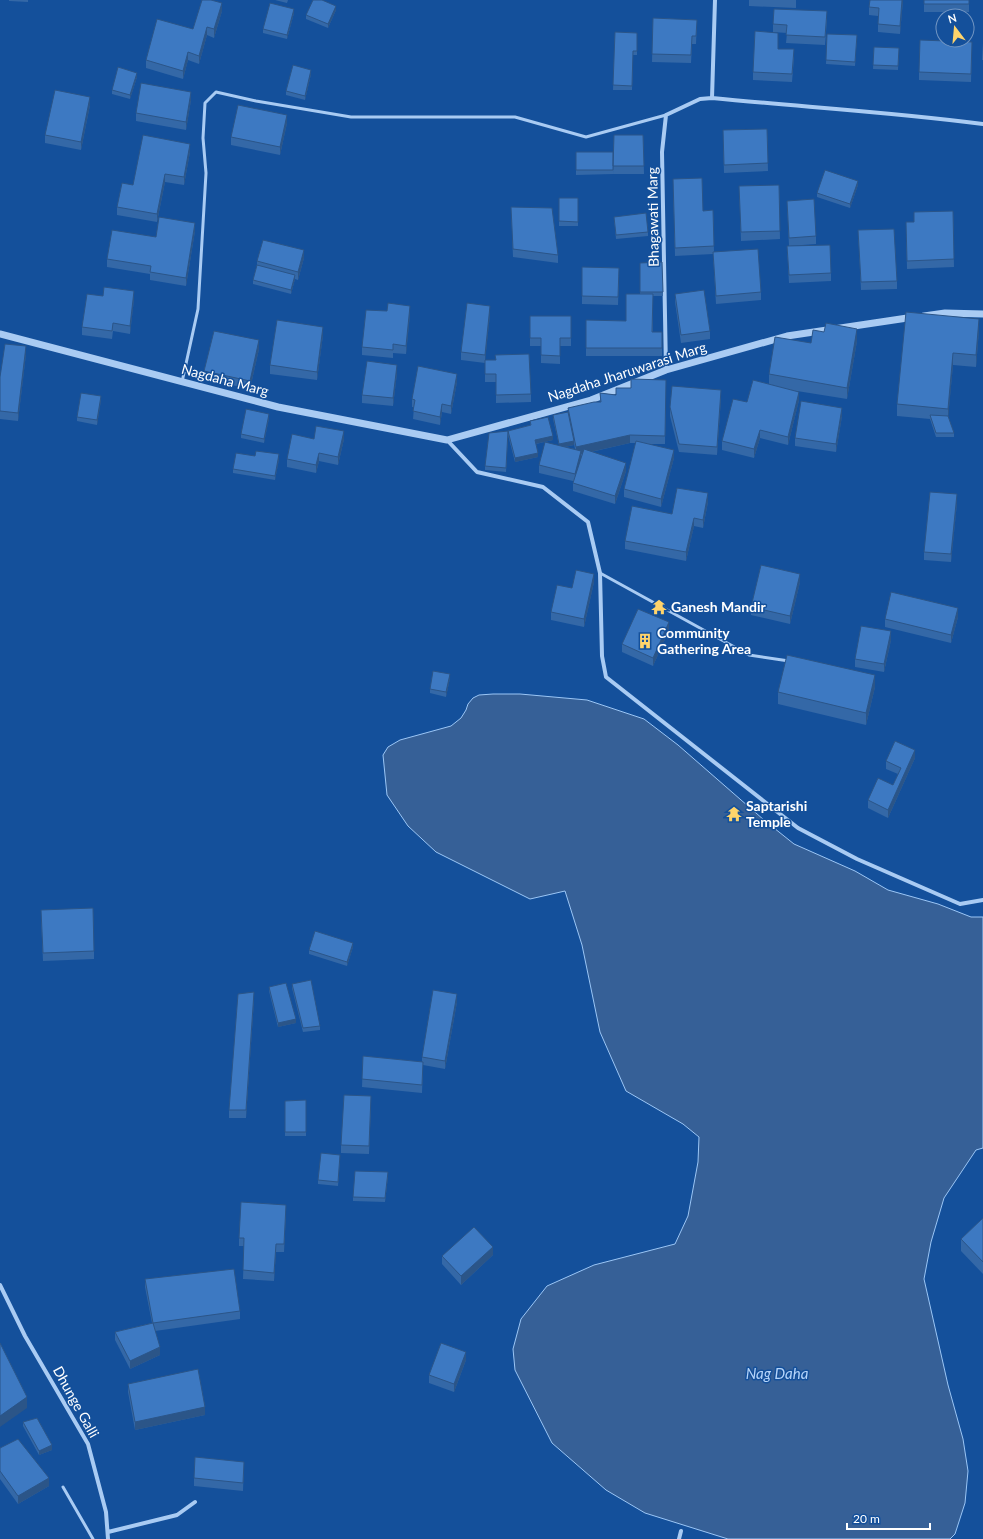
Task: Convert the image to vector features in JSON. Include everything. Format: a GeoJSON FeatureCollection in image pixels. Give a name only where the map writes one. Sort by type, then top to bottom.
{"type":"FeatureCollection","features":[{"type":"Feature","properties":{"kind":"street"},"geometry":{"type":"LineString","coordinates":[[712,98],[715,0]]}},
{"type":"Feature","properties":{"kind":"street"},"geometry":{"type":"LineString","coordinates":[[666,115],[700,99],[712,98],[902,114],[983,124]]}},
{"type":"Feature","properties":{"kind":"street","name":"Bhagawati Marg"},"geometry":{"type":"LineString","coordinates":[[666,115],[662,152],[666,370]]}},
{"type":"Feature","properties":{"kind":"street","name":"Nagdaha Jharuwarasi Marg"},"geometry":{"type":"LineString","coordinates":[[447,440],[591,400],[666,370],[787,336],[945,313],[983,314]]}},
{"type":"Feature","properties":{"kind":"street","name":"Nagdaha Marg"},"geometry":{"type":"LineString","coordinates":[[0,334],[278,407],[447,440]]}},
{"type":"Feature","properties":{"kind":"street"},"geometry":{"type":"LineString","coordinates":[[447,440],[477,472],[543,487],[588,522],[600,573],[602,656],[606,677],[798,828],[857,859],[960,904],[983,900]]}},
{"type":"Feature","properties":{"kind":"street","name":"Dhunge Galli"},"geometry":{"type":"LineString","coordinates":[[0,1285],[25,1336],[88,1444],[106,1512],[108,1539]]}},
{"type":"Feature","properties":{"kind":"street"},"geometry":{"type":"LineString","coordinates":[[108,1532],[177,1515],[195,1502]]}},
{"type":"Feature","properties":{"kind":"street"},"geometry":{"type":"LineString","coordinates":[[679,1539],[681,1531]]}},
{"type":"Feature","properties":{"kind":"lane"},"geometry":{"type":"LineString","coordinates":[[182,382],[198,309],[206,173],[203,138],[205,103],[216,92],[256,101],[351,117],[515,117],[586,137],[666,115]]}},
{"type":"Feature","properties":{"kind":"lane"},"geometry":{"type":"LineString","coordinates":[[600,573],[749,655],[791,662]]}},
{"type":"Feature","properties":{"kind":"lane"},"geometry":{"type":"LineString","coordinates":[[63,1487],[94,1539]]}},
{"type":"Feature","properties":{"kind":"water","name":"Nag Daha"},"geometry":{"type":"Polygon","coordinates":[[[520,694],[587,700],[644,719],[678,745],[764,820],[794,844],[855,871],[888,890],[938,904],[971,917],[983,917],[983,1148],[976,1150],[944,1198],[931,1242],[924,1279],[948,1385],[963,1439],[968,1471],[965,1503],[955,1534],[950,1539],[728,1539],[645,1513],[606,1490],[552,1443],[515,1370],[513,1349],[521,1319],[547,1286],[594,1265],[675,1244],[688,1216],[698,1162],[699,1137],[683,1124],[626,1091],[600,1032],[582,945],[565,891],[530,899],[436,852],[408,826],[387,795],[383,755],[388,747],[400,740],[451,726],[461,718],[468,704],[473,698],[479,695],[520,694]]]}},
{"type":"Feature","properties":{"kind":"building"},"geometry":{"type":"Polygon","coordinates":[[[202,0],[211,0],[222,3],[214,29],[207,27],[199,56],[188,52],[183,71],[146,60],[157,19],[193,29],[202,0]]]}},
{"type":"Feature","properties":{"kind":"building"},"geometry":{"type":"Polygon","coordinates":[[[313,0],[322,0],[336,6],[328,24],[306,15],[313,0]]]}},
{"type":"Feature","properties":{"kind":"building"},"geometry":{"type":"Polygon","coordinates":[[[870,0],[902,0],[900,26],[878,24],[879,8],[869,7],[870,0]]]}},
{"type":"Feature","properties":{"kind":"building"},"geometry":{"type":"Polygon","coordinates":[[[924,0],[969,0],[969,4],[924,4],[924,0]]]}},
{"type":"Feature","properties":{"kind":"building"},"geometry":{"type":"Polygon","coordinates":[[[270,3],[294,9],[287,35],[263,29],[270,3]]]}},
{"type":"Feature","properties":{"kind":"building"},"geometry":{"type":"Polygon","coordinates":[[[774,9],[827,11],[825,37],[786,35],[787,25],[773,24],[774,9]]]}},
{"type":"Feature","properties":{"kind":"building"},"geometry":{"type":"Polygon","coordinates":[[[653,18],[697,20],[696,36],[692,36],[691,55],[652,54],[653,18]]]}},
{"type":"Feature","properties":{"kind":"building"},"geometry":{"type":"Polygon","coordinates":[[[755,31],[778,33],[778,49],[794,49],[792,74],[753,72],[755,31]]]}},
{"type":"Feature","properties":{"kind":"building"},"geometry":{"type":"Polygon","coordinates":[[[615,32],[637,33],[637,51],[633,51],[632,86],[613,85],[615,32]]]}},
{"type":"Feature","properties":{"kind":"building"},"geometry":{"type":"Polygon","coordinates":[[[827,34],[857,35],[855,62],[826,60],[827,34]]]}},
{"type":"Feature","properties":{"kind":"building"},"geometry":{"type":"Polygon","coordinates":[[[920,40],[935,41],[935,48],[972,48],[971,74],[919,72],[920,40]]]}},
{"type":"Feature","properties":{"kind":"building"},"geometry":{"type":"Polygon","coordinates":[[[874,47],[899,48],[898,66],[873,65],[874,47]]]}},
{"type":"Feature","properties":{"kind":"building"},"geometry":{"type":"Polygon","coordinates":[[[293,65],[311,70],[305,96],[286,91],[293,65]]]}},
{"type":"Feature","properties":{"kind":"building"},"geometry":{"type":"Polygon","coordinates":[[[118,67],[137,73],[130,95],[112,90],[118,67]]]}},
{"type":"Feature","properties":{"kind":"building"},"geometry":{"type":"Polygon","coordinates":[[[141,83],[191,92],[186,122],[136,113],[141,83]]]}},
{"type":"Feature","properties":{"kind":"building"},"geometry":{"type":"Polygon","coordinates":[[[55,90],[90,97],[81,142],[45,135],[55,90]]]}},
{"type":"Feature","properties":{"kind":"building"},"geometry":{"type":"Polygon","coordinates":[[[238,105],[287,115],[280,147],[231,137],[238,105]]]}},
{"type":"Feature","properties":{"kind":"building"},"geometry":{"type":"Polygon","coordinates":[[[767,129],[768,163],[724,165],[723,130],[767,129]]]}},
{"type":"Feature","properties":{"kind":"building"},"geometry":{"type":"Polygon","coordinates":[[[143,135],[190,144],[184,177],[165,174],[157,214],[117,207],[122,183],[133,185],[143,135]]]}},
{"type":"Feature","properties":{"kind":"building"},"geometry":{"type":"Polygon","coordinates":[[[614,135],[643,135],[644,166],[613,166],[614,135]]]}},
{"type":"Feature","properties":{"kind":"building"},"geometry":{"type":"Polygon","coordinates":[[[576,152],[613,152],[613,170],[576,170],[576,152]]]}},
{"type":"Feature","properties":{"kind":"building"},"geometry":{"type":"Polygon","coordinates":[[[825,170],[858,181],[850,204],[817,193],[825,170]]]}},
{"type":"Feature","properties":{"kind":"building"},"geometry":{"type":"Polygon","coordinates":[[[702,178],[703,211],[713,210],[714,246],[675,248],[673,179],[702,178]]]}},
{"type":"Feature","properties":{"kind":"building"},"geometry":{"type":"Polygon","coordinates":[[[779,185],[780,231],[741,232],[739,186],[779,185]]]}},
{"type":"Feature","properties":{"kind":"building"},"geometry":{"type":"Polygon","coordinates":[[[559,198],[578,198],[578,222],[559,221],[559,198]]]}},
{"type":"Feature","properties":{"kind":"building"},"geometry":{"type":"Polygon","coordinates":[[[814,199],[816,236],[789,238],[787,201],[814,199]]]}},
{"type":"Feature","properties":{"kind":"building"},"geometry":{"type":"Polygon","coordinates":[[[511,207],[552,208],[558,255],[513,249],[511,207]]]}},
{"type":"Feature","properties":{"kind":"building"},"geometry":{"type":"Polygon","coordinates":[[[953,211],[954,259],[907,261],[906,222],[914,222],[914,212],[953,211]]]}},
{"type":"Feature","properties":{"kind":"building"},"geometry":{"type":"Polygon","coordinates":[[[646,213],[648,232],[616,235],[614,217],[646,213]]]}},
{"type":"Feature","properties":{"kind":"building"},"geometry":{"type":"Polygon","coordinates":[[[159,217],[195,223],[186,278],[150,272],[151,266],[107,259],[112,230],[156,237],[159,217]]]}},
{"type":"Feature","properties":{"kind":"building"},"geometry":{"type":"Polygon","coordinates":[[[894,229],[897,281],[861,282],[858,230],[894,229]]]}},
{"type":"Feature","properties":{"kind":"building"},"geometry":{"type":"Polygon","coordinates":[[[263,240],[304,250],[298,272],[257,261],[263,240]]]}},
{"type":"Feature","properties":{"kind":"building"},"geometry":{"type":"Polygon","coordinates":[[[830,245],[831,273],[789,275],[787,246],[830,245]]]}},
{"type":"Feature","properties":{"kind":"building"},"geometry":{"type":"Polygon","coordinates":[[[758,249],[761,292],[716,296],[713,252],[758,249]]]}},
{"type":"Feature","properties":{"kind":"building"},"geometry":{"type":"Polygon","coordinates":[[[662,262],[663,292],[640,292],[640,263],[662,262]]]}},
{"type":"Feature","properties":{"kind":"building"},"geometry":{"type":"Polygon","coordinates":[[[257,265],[295,275],[291,290],[253,280],[257,265]]]}},
{"type":"Feature","properties":{"kind":"building"},"geometry":{"type":"Polygon","coordinates":[[[582,267],[619,268],[618,297],[582,296],[582,267]]]}},
{"type":"Feature","properties":{"kind":"building"},"geometry":{"type":"Polygon","coordinates":[[[104,287],[134,291],[130,326],[113,323],[112,331],[82,327],[87,294],[103,296],[104,287]]]}},
{"type":"Feature","properties":{"kind":"building"},"geometry":{"type":"Polygon","coordinates":[[[704,290],[710,331],[681,335],[675,294],[704,290]]]}},
{"type":"Feature","properties":{"kind":"building"},"geometry":{"type":"Polygon","coordinates":[[[626,294],[653,294],[652,332],[662,332],[662,348],[586,348],[586,320],[626,321],[626,294]]]}},
{"type":"Feature","properties":{"kind":"building"},"geometry":{"type":"Polygon","coordinates":[[[388,303],[410,306],[406,346],[393,344],[393,350],[362,347],[366,310],[387,311],[388,303]]]}},
{"type":"Feature","properties":{"kind":"building"},"geometry":{"type":"Polygon","coordinates":[[[467,303],[490,306],[485,355],[461,352],[467,303]]]}},
{"type":"Feature","properties":{"kind":"building"},"geometry":{"type":"Polygon","coordinates":[[[906,312],[979,319],[976,355],[953,353],[948,409],[897,404],[906,312]]]}},
{"type":"Feature","properties":{"kind":"building"},"geometry":{"type":"Polygon","coordinates":[[[530,316],[571,316],[571,338],[560,338],[560,356],[541,355],[541,338],[530,338],[530,316]]]}},
{"type":"Feature","properties":{"kind":"building"},"geometry":{"type":"Polygon","coordinates":[[[277,320],[323,327],[317,372],[270,365],[277,320]]]}},
{"type":"Feature","properties":{"kind":"building"},"geometry":{"type":"Polygon","coordinates":[[[826,323],[857,329],[847,388],[769,374],[775,337],[811,343],[813,330],[824,332],[826,323]]]}},
{"type":"Feature","properties":{"kind":"building"},"geometry":{"type":"Polygon","coordinates":[[[214,331],[259,340],[250,381],[204,371],[214,331]]]}},
{"type":"Feature","properties":{"kind":"building"},"geometry":{"type":"Polygon","coordinates":[[[5,344],[26,346],[18,413],[0,411],[0,377],[5,344]]]}},
{"type":"Feature","properties":{"kind":"building"},"geometry":{"type":"Polygon","coordinates":[[[529,354],[531,394],[496,395],[496,374],[485,374],[485,360],[496,360],[495,355],[529,354]]]}},
{"type":"Feature","properties":{"kind":"building"},"geometry":{"type":"Polygon","coordinates":[[[367,361],[397,365],[393,398],[362,395],[367,361]]]}},
{"type":"Feature","properties":{"kind":"building"},"geometry":{"type":"Polygon","coordinates":[[[418,366],[457,374],[451,406],[442,404],[440,417],[413,411],[415,400],[412,399],[418,366]]]}},
{"type":"Feature","properties":{"kind":"building"},"geometry":{"type":"Polygon","coordinates":[[[631,379],[666,380],[665,436],[630,435],[576,447],[568,408],[594,402],[601,402],[600,393],[616,395],[616,388],[631,388],[631,379]]]}},
{"type":"Feature","properties":{"kind":"building"},"geometry":{"type":"Polygon","coordinates":[[[753,380],[799,392],[788,437],[760,430],[754,449],[722,441],[733,399],[747,402],[753,380]]]}},
{"type":"Feature","properties":{"kind":"building"},"geometry":{"type":"Polygon","coordinates":[[[672,386],[721,390],[717,447],[679,444],[670,407],[672,386]]]}},
{"type":"Feature","properties":{"kind":"building"},"geometry":{"type":"Polygon","coordinates":[[[81,393],[101,396],[97,420],[77,417],[81,393]]]}},
{"type":"Feature","properties":{"kind":"building"},"geometry":{"type":"Polygon","coordinates":[[[801,401],[842,408],[836,444],[795,438],[801,401]]]}},
{"type":"Feature","properties":{"kind":"building"},"geometry":{"type":"Polygon","coordinates":[[[246,409],[269,414],[264,439],[241,434],[246,409]]]}},
{"type":"Feature","properties":{"kind":"building"},"geometry":{"type":"Polygon","coordinates":[[[568,412],[574,441],[559,444],[553,415],[568,412]]]}},
{"type":"Feature","properties":{"kind":"building"},"geometry":{"type":"Polygon","coordinates":[[[930,415],[948,416],[954,433],[936,433],[930,415]]]}},
{"type":"Feature","properties":{"kind":"building"},"geometry":{"type":"Polygon","coordinates":[[[548,417],[553,436],[535,440],[538,453],[515,458],[508,431],[531,425],[530,421],[548,417]]]}},
{"type":"Feature","properties":{"kind":"building"},"geometry":{"type":"Polygon","coordinates":[[[316,426],[344,431],[338,457],[319,453],[316,465],[287,459],[292,434],[314,439],[316,426]]]}},
{"type":"Feature","properties":{"kind":"building"},"geometry":{"type":"Polygon","coordinates":[[[508,431],[506,468],[485,466],[489,433],[508,431]]]}},
{"type":"Feature","properties":{"kind":"building"},"geometry":{"type":"Polygon","coordinates":[[[636,441],[674,450],[661,499],[624,489],[636,441]]]}},
{"type":"Feature","properties":{"kind":"building"},"geometry":{"type":"Polygon","coordinates":[[[545,442],[581,451],[575,474],[539,465],[545,442]]]}},
{"type":"Feature","properties":{"kind":"building"},"geometry":{"type":"Polygon","coordinates":[[[584,449],[626,463],[615,496],[573,483],[584,449]]]}},
{"type":"Feature","properties":{"kind":"building"},"geometry":{"type":"Polygon","coordinates":[[[256,451],[279,454],[275,476],[233,469],[236,453],[255,456],[256,451]]]}},
{"type":"Feature","properties":{"kind":"building"},"geometry":{"type":"Polygon","coordinates":[[[677,488],[708,493],[703,520],[694,518],[686,552],[625,541],[632,506],[672,514],[677,488]]]}},
{"type":"Feature","properties":{"kind":"building"},"geometry":{"type":"Polygon","coordinates":[[[930,492],[957,494],[951,554],[924,552],[930,492]]]}},
{"type":"Feature","properties":{"kind":"building"},"geometry":{"type":"Polygon","coordinates":[[[761,565],[800,574],[790,616],[751,607],[761,565]]]}},
{"type":"Feature","properties":{"kind":"building"},"geometry":{"type":"Polygon","coordinates":[[[576,570],[594,574],[584,619],[551,612],[557,585],[572,588],[576,570]]]}},
{"type":"Feature","properties":{"kind":"building"},"geometry":{"type":"Polygon","coordinates":[[[891,592],[958,608],[951,635],[885,619],[891,592]]]}},
{"type":"Feature","properties":{"kind":"building","name":"Community Gathering Area"},"geometry":{"type":"Polygon","coordinates":[[[638,609],[669,622],[653,658],[622,644],[638,609]]]}},
{"type":"Feature","properties":{"kind":"building"},"geometry":{"type":"Polygon","coordinates":[[[861,626],[891,631],[884,664],[855,659],[861,626]]]}},
{"type":"Feature","properties":{"kind":"building"},"geometry":{"type":"Polygon","coordinates":[[[787,655],[875,675],[866,713],[778,692],[787,655]]]}},
{"type":"Feature","properties":{"kind":"building"},"geometry":{"type":"Polygon","coordinates":[[[433,671],[450,674],[446,692],[430,689],[433,671]]]}},
{"type":"Feature","properties":{"kind":"building"},"geometry":{"type":"Polygon","coordinates":[[[895,741],[915,750],[888,810],[868,800],[878,778],[893,785],[901,768],[886,761],[895,741]]]}},
{"type":"Feature","properties":{"kind":"building"},"geometry":{"type":"Polygon","coordinates":[[[93,908],[94,951],[43,953],[41,910],[93,908]]]}},
{"type":"Feature","properties":{"kind":"building"},"geometry":{"type":"Polygon","coordinates":[[[315,931],[353,943],[347,962],[309,950],[315,931]]]}},
{"type":"Feature","properties":{"kind":"building"},"geometry":{"type":"Polygon","coordinates":[[[311,980],[320,1026],[303,1028],[292,984],[311,980]]]}},
{"type":"Feature","properties":{"kind":"building"},"geometry":{"type":"Polygon","coordinates":[[[286,983],[296,1019],[278,1023],[269,987],[286,983]]]}},
{"type":"Feature","properties":{"kind":"building"},"geometry":{"type":"Polygon","coordinates":[[[433,990],[457,994],[445,1061],[422,1057],[433,990]]]}},
{"type":"Feature","properties":{"kind":"building"},"geometry":{"type":"Polygon","coordinates":[[[254,992],[246,1110],[229,1110],[238,994],[254,992]]]}},
{"type":"Feature","properties":{"kind":"building"},"geometry":{"type":"Polygon","coordinates":[[[363,1056],[423,1062],[422,1085],[362,1079],[363,1056]]]}},
{"type":"Feature","properties":{"kind":"building"},"geometry":{"type":"Polygon","coordinates":[[[344,1095],[371,1096],[369,1146],[341,1145],[344,1095]]]}},
{"type":"Feature","properties":{"kind":"building"},"geometry":{"type":"Polygon","coordinates":[[[306,1100],[306,1132],[285,1132],[285,1101],[306,1100]]]}},
{"type":"Feature","properties":{"kind":"building"},"geometry":{"type":"Polygon","coordinates":[[[321,1153],[340,1155],[338,1182],[318,1180],[321,1153]]]}},
{"type":"Feature","properties":{"kind":"building"},"geometry":{"type":"Polygon","coordinates":[[[355,1171],[388,1172],[385,1198],[353,1197],[355,1171]]]}},
{"type":"Feature","properties":{"kind":"building"},"geometry":{"type":"Polygon","coordinates":[[[241,1202],[286,1205],[284,1244],[276,1244],[274,1273],[243,1270],[244,1238],[239,1238],[241,1202]]]}},
{"type":"Feature","properties":{"kind":"building"},"geometry":{"type":"Polygon","coordinates":[[[983,1218],[983,1262],[961,1239],[983,1218]]]}},
{"type":"Feature","properties":{"kind":"building"},"geometry":{"type":"Polygon","coordinates":[[[474,1227],[493,1247],[461,1276],[442,1256],[474,1227]]]}},
{"type":"Feature","properties":{"kind":"building"},"geometry":{"type":"Polygon","coordinates":[[[234,1269],[240,1311],[153,1323],[145,1279],[234,1269]]]}},
{"type":"Feature","properties":{"kind":"building"},"geometry":{"type":"Polygon","coordinates":[[[153,1323],[160,1347],[130,1361],[115,1332],[153,1323]]]}},
{"type":"Feature","properties":{"kind":"building"},"geometry":{"type":"Polygon","coordinates":[[[0,1343],[27,1397],[0,1416],[0,1343]]]}},
{"type":"Feature","properties":{"kind":"building"},"geometry":{"type":"Polygon","coordinates":[[[441,1343],[466,1352],[454,1384],[429,1375],[441,1343]]]}},
{"type":"Feature","properties":{"kind":"building"},"geometry":{"type":"Polygon","coordinates":[[[198,1369],[205,1407],[135,1422],[128,1384],[198,1369]]]}},
{"type":"Feature","properties":{"kind":"building"},"geometry":{"type":"Polygon","coordinates":[[[37,1418],[52,1445],[39,1451],[23,1422],[37,1418]]]}},
{"type":"Feature","properties":{"kind":"building"},"geometry":{"type":"Polygon","coordinates":[[[18,1439],[49,1478],[18,1496],[0,1471],[0,1448],[18,1439]]]}},
{"type":"Feature","properties":{"kind":"building"},"geometry":{"type":"Polygon","coordinates":[[[195,1457],[244,1462],[243,1483],[194,1478],[195,1457]]]}},
{"type":"Feature","properties":{"kind":"place","name":"Ganesh Mandir"},"geometry":{"type":"Point","coordinates":[659,607]}},
{"type":"Feature","properties":{"kind":"place","name":"Community Gathering Area"},"geometry":{"type":"Point","coordinates":[645,641]}},
{"type":"Feature","properties":{"kind":"place","name":"Saptarishi Temple"},"geometry":{"type":"Point","coordinates":[734,814]}}]}
